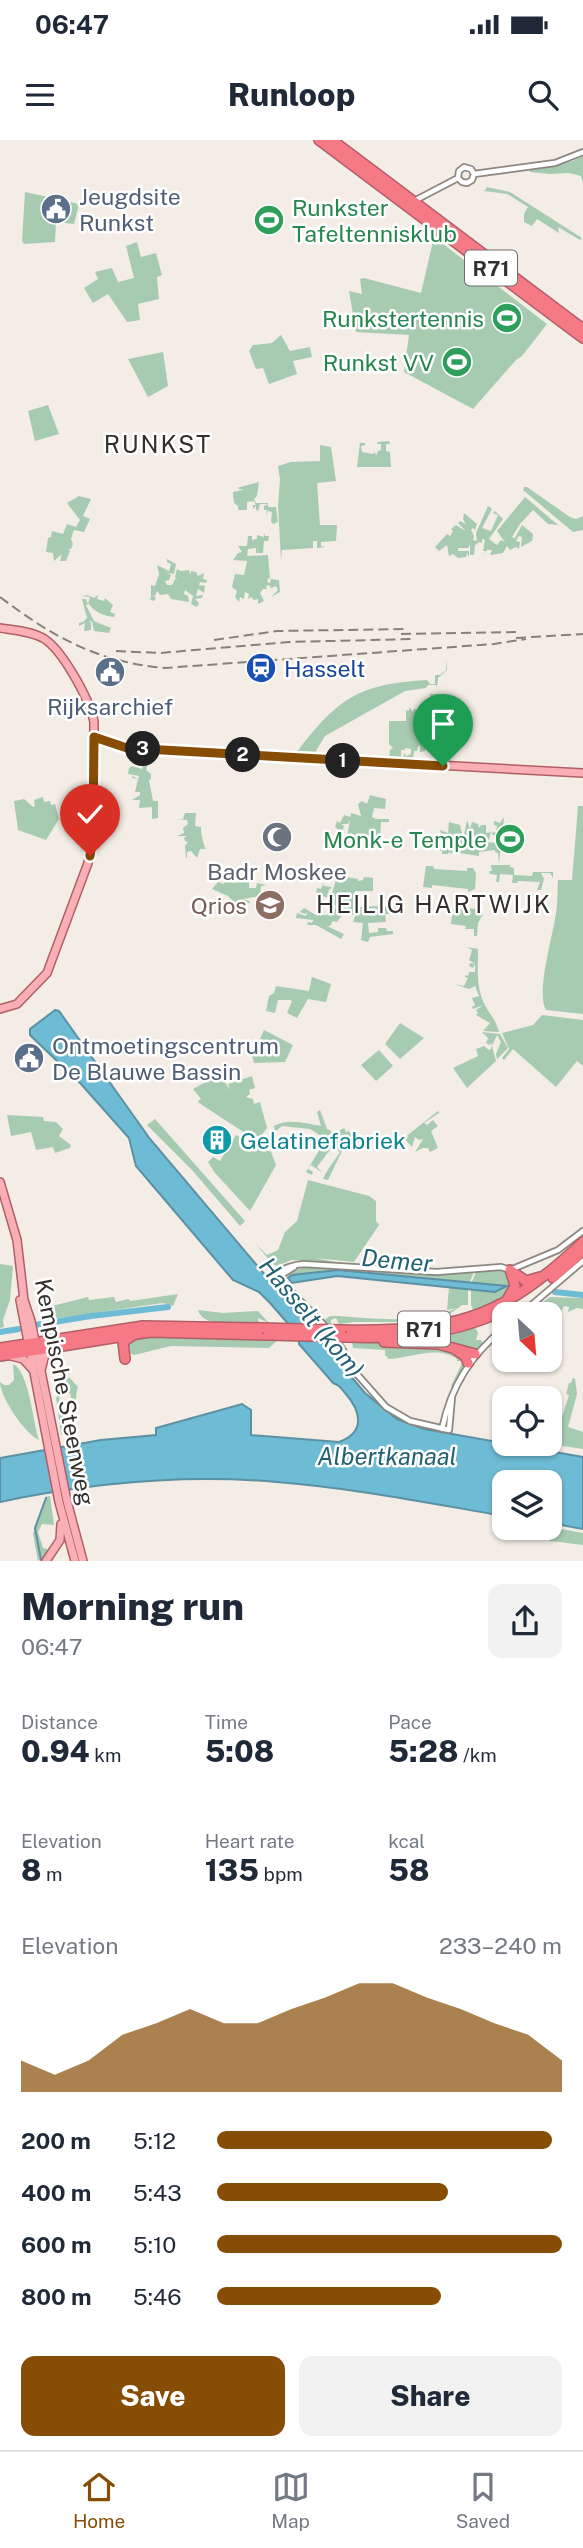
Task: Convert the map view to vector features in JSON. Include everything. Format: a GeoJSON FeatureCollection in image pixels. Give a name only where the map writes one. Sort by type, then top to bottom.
{"type":"FeatureCollection","features":[{"type":"Feature","properties":{"kind":"highway","name":"R71"},"geometry":{"type":"LineString","coordinates":[[319,140],[583,329]]}},
{"type":"Feature","properties":{"kind":"highway","name":"R71"},"geometry":{"type":"LineString","coordinates":[[332,140],[583,338]]}},
{"type":"Feature","properties":{"kind":"highway","name":"R71"},"geometry":{"type":"LineString","coordinates":[[506,1302],[538,1282],[582,1246]]}},
{"type":"Feature","properties":{"kind":"highway","name":"R71"},"geometry":{"type":"LineString","coordinates":[[1,1353],[143,1326],[402,1338],[433,1334],[484,1320],[534,1293],[582,1246]]}},
{"type":"Feature","properties":{"kind":"highway"},"geometry":{"type":"LineString","coordinates":[[510,1270],[522,1280],[534,1280],[582,1246]]}},
{"type":"Feature","properties":{"kind":"highway"},"geometry":{"type":"LineString","coordinates":[[505,1302],[515,1286],[510,1270]]}},
{"type":"Feature","properties":{"kind":"highway","name":"R71"},"geometry":{"type":"LineString","coordinates":[[348,1335],[422,1329],[460,1321],[492,1308]]}},
{"type":"Feature","properties":{"kind":"highway","name":"R71"},"geometry":{"type":"LineString","coordinates":[[1,1353],[16,1346],[51,1347],[136,1333],[265,1331]]}},
{"type":"Feature","properties":{"kind":"highway"},"geometry":{"type":"LineString","coordinates":[[102,1339],[118,1346],[123,1360],[123,1342],[136,1333]]}},
{"type":"Feature","properties":{"kind":"highway"},"geometry":{"type":"LineString","coordinates":[[348,1335],[392,1344],[452,1347],[475,1354]]}},
{"type":"Feature","properties":{"kind":"highway"},"geometry":{"type":"LineString","coordinates":[[452,1347],[465,1356],[468,1363]]}},
{"type":"Feature","properties":{"kind":"main road"},"geometry":{"type":"LineString","coordinates":[[0,628],[42,637],[57,650],[91,708],[94,722],[93,832],[88,863],[47,973],[17,1004],[0,1009]]}},
{"type":"Feature","properties":{"kind":"main road"},"geometry":{"type":"LineString","coordinates":[[94,737],[127,748],[583,775]]}},
{"type":"Feature","properties":{"kind":"main road","name":"Kempische Steenweg"},"geometry":{"type":"LineString","coordinates":[[0,1182],[13,1230],[27,1332],[77,1560]]}},
{"type":"Feature","properties":{"kind":"main road"},"geometry":{"type":"LineString","coordinates":[[16,1346],[27,1332]]}},
{"type":"Feature","properties":{"kind":"main road"},"geometry":{"type":"LineString","coordinates":[[1,1353],[23,1359],[37,1372],[51,1347]]}},
{"type":"Feature","properties":{"kind":"main road"},"geometry":{"type":"LineString","coordinates":[[47,1561],[60,1540],[63,1501]]}},
{"type":"Feature","properties":{"kind":"street"},"geometry":{"type":"LineString","coordinates":[[474,174],[555,163],[583,152]]}},
{"type":"Feature","properties":{"kind":"street"},"geometry":{"type":"LineString","coordinates":[[458,178],[459,171],[464,167],[471,169],[474,174]]}},
{"type":"Feature","properties":{"kind":"street"},"geometry":{"type":"LineString","coordinates":[[458,178],[467,183],[472,180],[474,174]]}},
{"type":"Feature","properties":{"kind":"street"},"geometry":{"type":"LineString","coordinates":[[411,204],[458,178]]}},
{"type":"Feature","properties":{"kind":"street"},"geometry":{"type":"LineString","coordinates":[[452,1397],[449,1430],[419,1424],[391,1411],[373,1396],[276,1276],[308,1265],[436,1272],[501,1267],[510,1270],[558,1250],[583,1231]]}},
{"type":"Feature","properties":{"kind":"street"},"geometry":{"type":"LineString","coordinates":[[536,1302],[583,1261]]}},
{"type":"Feature","properties":{"kind":"street"},"geometry":{"type":"LineString","coordinates":[[442,1429],[452,1397],[468,1363],[492,1339]]}},
{"type":"Feature","properties":{"kind":"green space"},"geometry":{"type":"Polygon","coordinates":[[[583,156],[583,183],[581,176],[569,173],[530,172],[530,169],[573,161],[583,156]]]}},
{"type":"Feature","properties":{"kind":"green space"},"geometry":{"type":"Polygon","coordinates":[[[487,187],[510,192],[582,238],[580,240],[558,227],[559,233],[537,219],[532,226],[524,222],[528,207],[507,194],[485,191],[482,195],[487,187]]]}},
{"type":"Feature","properties":{"kind":"green space"},"geometry":{"type":"Polygon","coordinates":[[[25,192],[79,204],[74,224],[56,222],[55,242],[24,244],[25,192]]]}},
{"type":"Feature","properties":{"kind":"green space"},"geometry":{"type":"Polygon","coordinates":[[[434,237],[547,324],[522,356],[473,409],[404,372],[409,335],[356,332],[349,291],[362,294],[360,279],[364,278],[421,293],[434,237]]]}},
{"type":"Feature","properties":{"kind":"green space"},"geometry":{"type":"Polygon","coordinates":[[[137,242],[141,257],[156,253],[162,275],[157,277],[159,299],[138,304],[140,320],[127,322],[108,294],[93,303],[84,288],[98,279],[95,272],[112,268],[118,282],[134,278],[126,246],[137,242]]]}},
{"type":"Feature","properties":{"kind":"green space"},"geometry":{"type":"Polygon","coordinates":[[[281,335],[290,351],[310,347],[312,357],[293,361],[297,374],[269,384],[263,368],[256,369],[249,351],[253,345],[272,343],[281,335]]]}},
{"type":"Feature","properties":{"kind":"green space"},"geometry":{"type":"Polygon","coordinates":[[[163,352],[168,386],[148,397],[128,359],[163,352]]]}},
{"type":"Feature","properties":{"kind":"green space"},"geometry":{"type":"Polygon","coordinates":[[[48,405],[59,434],[35,441],[28,411],[48,405]]]}},
{"type":"Feature","properties":{"kind":"green space"},"geometry":{"type":"Polygon","coordinates":[[[389,441],[386,451],[390,452],[391,467],[357,467],[360,443],[365,443],[361,446],[362,452],[375,452],[376,456],[381,450],[381,444],[377,444],[378,442],[389,441]]]}},
{"type":"Feature","properties":{"kind":"green space"},"geometry":{"type":"Polygon","coordinates":[[[320,445],[331,447],[336,481],[317,483],[320,525],[337,525],[336,541],[321,542],[321,546],[325,547],[317,548],[317,541],[313,541],[313,548],[282,550],[281,560],[278,466],[291,462],[320,461],[320,445]]]}},
{"type":"Feature","properties":{"kind":"green space"},"geometry":{"type":"Polygon","coordinates":[[[259,482],[254,499],[256,503],[268,504],[260,504],[258,512],[256,506],[253,509],[253,505],[256,505],[254,501],[247,502],[247,510],[238,510],[233,492],[243,490],[237,488],[259,482]]]}},
{"type":"Feature","properties":{"kind":"green space"},"geometry":{"type":"Polygon","coordinates":[[[524,487],[570,517],[576,519],[583,516],[583,530],[573,532],[523,490],[524,487]]]}},
{"type":"Feature","properties":{"kind":"green space"},"geometry":{"type":"Polygon","coordinates":[[[79,496],[91,499],[83,516],[90,519],[84,532],[74,530],[71,539],[73,544],[71,549],[68,549],[70,551],[66,561],[60,561],[62,554],[54,561],[53,553],[46,552],[48,538],[51,537],[52,531],[63,534],[67,524],[76,527],[80,520],[67,503],[79,496]]]}},
{"type":"Feature","properties":{"kind":"green space"},"geometry":{"type":"Polygon","coordinates":[[[525,497],[558,525],[548,524],[533,510],[512,537],[515,538],[522,525],[533,534],[532,541],[521,547],[522,537],[519,536],[516,541],[520,542],[519,549],[516,547],[510,550],[507,546],[503,553],[490,555],[492,550],[487,550],[482,558],[486,551],[483,551],[485,540],[482,539],[482,543],[475,545],[474,555],[470,555],[470,545],[468,548],[458,548],[458,551],[469,551],[469,557],[467,553],[466,557],[458,558],[453,554],[449,556],[447,545],[439,551],[435,547],[447,534],[450,536],[453,531],[451,529],[456,525],[466,531],[458,523],[460,521],[466,524],[464,513],[477,524],[475,530],[471,530],[473,540],[477,541],[476,533],[488,506],[492,509],[482,528],[491,531],[498,515],[493,513],[495,511],[503,519],[489,539],[497,545],[501,540],[505,542],[497,531],[525,497]]]}},
{"type":"Feature","properties":{"kind":"green space"},"geometry":{"type":"Polygon","coordinates":[[[268,504],[268,507],[276,507],[278,522],[273,524],[272,512],[268,511],[266,515],[267,510],[264,510],[264,506],[268,504]]]}},
{"type":"Feature","properties":{"kind":"green space"},"geometry":{"type":"Polygon","coordinates":[[[264,533],[269,536],[268,541],[264,541],[263,553],[256,553],[256,548],[248,549],[247,556],[268,555],[270,579],[268,578],[267,582],[270,583],[271,579],[279,580],[280,592],[271,597],[278,590],[276,586],[271,588],[269,585],[260,593],[264,601],[258,604],[258,599],[248,599],[249,594],[245,592],[244,599],[240,597],[239,602],[235,597],[237,591],[232,587],[235,574],[244,575],[247,561],[233,560],[242,552],[238,546],[247,546],[248,536],[252,536],[252,540],[257,539],[257,535],[264,537],[264,533]]]}},
{"type":"Feature","properties":{"kind":"green space"},"geometry":{"type":"Polygon","coordinates":[[[167,559],[176,564],[174,574],[167,573],[171,575],[169,580],[165,581],[167,585],[172,585],[175,579],[177,580],[177,569],[189,570],[190,575],[191,571],[198,576],[204,573],[203,579],[207,580],[206,583],[200,582],[199,585],[205,586],[204,593],[198,589],[196,596],[203,595],[202,598],[195,599],[199,603],[197,607],[191,604],[193,596],[185,590],[184,594],[188,596],[189,602],[171,599],[168,594],[160,595],[157,591],[155,596],[152,595],[156,598],[154,601],[149,599],[151,585],[155,586],[159,574],[157,565],[169,571],[171,564],[167,559]]]}},
{"type":"Feature","properties":{"kind":"green space"},"geometry":{"type":"Polygon","coordinates":[[[87,595],[94,598],[98,595],[97,599],[104,601],[105,598],[113,605],[110,612],[115,614],[114,617],[100,613],[89,604],[86,605],[94,621],[111,628],[109,633],[94,631],[92,621],[89,622],[91,630],[84,631],[85,623],[79,626],[79,623],[87,618],[82,599],[86,599],[88,604],[90,597],[82,596],[87,595]]]}},
{"type":"Feature","properties":{"kind":"green space"},"geometry":{"type":"Polygon","coordinates":[[[446,660],[447,670],[438,678],[437,688],[436,685],[428,685],[426,688],[405,691],[325,736],[313,756],[297,752],[325,719],[352,697],[384,685],[427,680],[430,684],[435,684],[435,675],[446,670],[446,660]]]}},
{"type":"Feature","properties":{"kind":"green space"},"geometry":{"type":"Polygon","coordinates":[[[430,694],[438,694],[439,699],[445,697],[443,702],[447,707],[446,727],[438,727],[440,722],[436,720],[430,721],[428,748],[426,747],[425,751],[420,752],[418,746],[417,751],[414,751],[413,761],[403,761],[404,753],[406,756],[411,754],[411,749],[405,748],[401,750],[401,760],[389,760],[390,750],[393,748],[389,744],[389,721],[406,721],[406,710],[409,711],[409,707],[413,712],[414,709],[418,710],[419,725],[421,721],[429,721],[430,694]]]}},
{"type":"Feature","properties":{"kind":"green space"},"geometry":{"type":"Polygon","coordinates":[[[144,763],[148,763],[146,770],[151,774],[149,780],[153,801],[158,801],[158,818],[152,819],[152,807],[139,808],[140,800],[132,800],[140,795],[140,792],[135,792],[139,776],[128,774],[129,768],[132,766],[142,769],[144,763]]]}},
{"type":"Feature","properties":{"kind":"green space"},"geometry":{"type":"Polygon","coordinates":[[[370,795],[386,799],[385,809],[374,808],[372,817],[389,819],[389,822],[381,822],[380,837],[347,838],[350,819],[348,824],[341,824],[344,826],[342,833],[335,827],[337,821],[340,823],[344,815],[350,817],[351,813],[361,816],[358,804],[362,801],[367,804],[370,795]]]}},
{"type":"Feature","properties":{"kind":"green space"},"geometry":{"type":"Polygon","coordinates":[[[43,797],[44,802],[55,804],[59,819],[46,840],[18,830],[14,801],[24,799],[33,807],[34,800],[43,797]]]}},
{"type":"Feature","properties":{"kind":"green space"},"geometry":{"type":"Polygon","coordinates":[[[578,806],[583,806],[583,1014],[546,1010],[543,1002],[546,966],[556,914],[558,880],[572,880],[578,806]]]}},
{"type":"Feature","properties":{"kind":"green space"},"geometry":{"type":"Polygon","coordinates":[[[185,813],[196,813],[195,826],[201,827],[206,849],[200,849],[197,858],[191,851],[187,852],[186,858],[185,846],[188,842],[184,838],[187,836],[177,836],[184,833],[183,828],[188,824],[187,820],[176,819],[183,819],[185,813]]]}},
{"type":"Feature","properties":{"kind":"green space"},"geometry":{"type":"Polygon","coordinates":[[[504,817],[499,863],[495,850],[479,852],[479,856],[459,853],[456,847],[453,847],[452,854],[442,854],[442,851],[436,849],[438,841],[443,839],[434,837],[435,834],[441,835],[440,830],[448,833],[449,822],[460,825],[464,835],[467,820],[470,829],[472,822],[478,824],[479,828],[486,825],[486,833],[491,832],[488,842],[495,843],[496,837],[491,833],[496,832],[494,821],[500,823],[504,817]]]}},
{"type":"Feature","properties":{"kind":"green space"},"geometry":{"type":"Polygon","coordinates":[[[491,865],[510,865],[514,868],[514,875],[532,876],[533,872],[553,872],[553,878],[550,873],[541,873],[544,879],[541,890],[537,890],[540,882],[512,883],[513,875],[500,874],[499,882],[496,882],[497,875],[490,874],[489,871],[492,871],[491,865]]]}},
{"type":"Feature","properties":{"kind":"green space"},"geometry":{"type":"Polygon","coordinates":[[[426,866],[467,871],[467,868],[473,868],[476,873],[475,889],[468,892],[468,889],[432,885],[432,888],[423,887],[426,866]]]}},
{"type":"Feature","properties":{"kind":"green space"},"geometry":{"type":"Polygon","coordinates":[[[364,877],[373,878],[373,891],[355,891],[354,915],[342,915],[337,922],[333,921],[327,926],[344,934],[341,939],[316,925],[307,925],[313,920],[296,918],[297,913],[306,916],[307,912],[300,912],[304,908],[316,915],[322,908],[323,915],[328,912],[330,916],[331,910],[335,910],[335,897],[332,896],[331,899],[316,894],[317,888],[321,889],[323,884],[332,887],[328,891],[331,896],[336,880],[342,882],[342,878],[358,881],[364,877]]]}},
{"type":"Feature","properties":{"kind":"green space"},"geometry":{"type":"Polygon","coordinates":[[[225,881],[249,882],[249,888],[256,888],[257,883],[267,885],[261,886],[260,896],[243,899],[250,903],[237,905],[228,896],[212,889],[218,882],[224,884],[225,881]]]}},
{"type":"Feature","properties":{"kind":"green space"},"geometry":{"type":"Polygon","coordinates":[[[402,905],[400,913],[385,914],[386,922],[368,923],[369,933],[378,932],[378,928],[386,928],[387,931],[393,931],[393,934],[370,937],[368,942],[361,940],[363,923],[353,922],[358,907],[402,905]]]}},
{"type":"Feature","properties":{"kind":"green space"},"geometry":{"type":"Polygon","coordinates":[[[453,908],[478,909],[483,914],[478,923],[477,936],[474,936],[474,929],[451,924],[453,908]]]}},
{"type":"Feature","properties":{"kind":"green space"},"geometry":{"type":"Polygon","coordinates":[[[467,947],[478,949],[479,988],[499,1032],[483,1031],[490,1023],[476,1015],[476,1010],[483,1005],[473,1009],[472,1007],[475,1005],[472,998],[479,996],[475,986],[469,989],[454,984],[464,986],[468,978],[465,975],[475,972],[475,964],[469,960],[472,950],[467,947]]]}},
{"type":"Feature","properties":{"kind":"green space"},"geometry":{"type":"Polygon","coordinates":[[[312,977],[331,984],[326,1002],[308,999],[297,1018],[287,1013],[292,1001],[290,1000],[278,1000],[275,1013],[266,1011],[269,996],[274,993],[276,986],[309,991],[312,977]]]}},
{"type":"Feature","properties":{"kind":"green space"},"geometry":{"type":"Polygon","coordinates":[[[542,1015],[583,1020],[583,1066],[577,1061],[556,1087],[513,1049],[504,1060],[502,1058],[509,1049],[502,1033],[533,1025],[542,1015]]]}},
{"type":"Feature","properties":{"kind":"green space"},"geometry":{"type":"Polygon","coordinates":[[[400,1023],[424,1038],[400,1059],[385,1044],[400,1023]]]}},
{"type":"Feature","properties":{"kind":"green space"},"geometry":{"type":"Polygon","coordinates":[[[264,1030],[293,1045],[285,1062],[254,1063],[251,1051],[265,1051],[260,1039],[264,1030]]]}},
{"type":"Feature","properties":{"kind":"green space"},"geometry":{"type":"Polygon","coordinates":[[[482,1032],[500,1034],[508,1048],[497,1059],[496,1054],[501,1042],[497,1035],[492,1046],[496,1061],[467,1088],[453,1068],[478,1056],[476,1049],[484,1046],[491,1049],[492,1043],[486,1043],[488,1038],[482,1032]]]}},
{"type":"Feature","properties":{"kind":"green space"},"geometry":{"type":"Polygon","coordinates":[[[379,1050],[393,1066],[376,1081],[361,1065],[379,1050]]]}},
{"type":"Feature","properties":{"kind":"green space"},"geometry":{"type":"Polygon","coordinates":[[[220,1074],[230,1090],[228,1084],[252,1076],[255,1088],[249,1090],[250,1094],[246,1097],[253,1099],[254,1104],[260,1102],[267,1128],[261,1136],[251,1137],[199,1103],[201,1099],[193,1089],[220,1074]]]}},
{"type":"Feature","properties":{"kind":"green space"},"geometry":{"type":"Polygon","coordinates":[[[320,1110],[327,1129],[335,1133],[344,1128],[354,1140],[345,1145],[328,1180],[323,1179],[340,1152],[332,1147],[317,1167],[323,1173],[311,1165],[308,1169],[313,1172],[312,1175],[306,1172],[326,1139],[310,1129],[282,1126],[275,1132],[274,1126],[291,1122],[321,1126],[317,1112],[320,1110]]]}},
{"type":"Feature","properties":{"kind":"green space"},"geometry":{"type":"Polygon","coordinates":[[[438,1111],[439,1113],[424,1123],[427,1125],[433,1120],[438,1126],[431,1131],[438,1148],[430,1152],[428,1148],[423,1148],[415,1152],[423,1139],[415,1137],[412,1147],[404,1138],[438,1111]]]}},
{"type":"Feature","properties":{"kind":"green space"},"geometry":{"type":"Polygon","coordinates":[[[7,1115],[43,1117],[44,1121],[56,1122],[63,1129],[59,1136],[71,1145],[70,1148],[55,1153],[53,1147],[36,1150],[31,1132],[11,1136],[7,1115]]]}},
{"type":"Feature","properties":{"kind":"green space"},"geometry":{"type":"Polygon","coordinates":[[[155,1119],[245,1221],[240,1226],[192,1170],[147,1125],[155,1119]]]}},
{"type":"Feature","properties":{"kind":"green space"},"geometry":{"type":"Polygon","coordinates":[[[236,1135],[271,1152],[276,1165],[250,1211],[208,1162],[213,1157],[220,1161],[236,1135]]]}},
{"type":"Feature","properties":{"kind":"green space"},"geometry":{"type":"Polygon","coordinates":[[[308,1180],[369,1196],[376,1201],[376,1221],[379,1225],[354,1262],[315,1258],[341,1263],[292,1260],[276,1266],[256,1244],[267,1255],[278,1250],[285,1232],[297,1221],[308,1180]]]}},
{"type":"Feature","properties":{"kind":"green space"},"geometry":{"type":"Polygon","coordinates":[[[0,1264],[13,1266],[10,1300],[3,1320],[4,1327],[0,1328],[0,1264]]]}},
{"type":"Feature","properties":{"kind":"green space"},"geometry":{"type":"Polygon","coordinates":[[[305,1267],[473,1274],[469,1284],[338,1270],[288,1278],[285,1274],[305,1267]]]}},
{"type":"Feature","properties":{"kind":"green space"},"geometry":{"type":"Polygon","coordinates":[[[506,1271],[512,1283],[507,1298],[492,1302],[474,1312],[471,1290],[495,1292],[506,1286],[471,1284],[476,1272],[506,1271]]]}},
{"type":"Feature","properties":{"kind":"green space"},"geometry":{"type":"Polygon","coordinates":[[[449,1287],[468,1289],[468,1305],[462,1305],[451,1313],[401,1322],[339,1324],[336,1318],[331,1320],[331,1325],[324,1320],[330,1316],[399,1319],[444,1313],[456,1308],[447,1310],[449,1287]]]}},
{"type":"Feature","properties":{"kind":"green space"},"geometry":{"type":"Polygon","coordinates":[[[178,1294],[173,1306],[163,1303],[44,1320],[40,1309],[88,1297],[89,1300],[114,1297],[116,1302],[178,1294]]]}},
{"type":"Feature","properties":{"kind":"green space"},"geometry":{"type":"Polygon","coordinates":[[[550,1297],[583,1298],[583,1309],[577,1308],[568,1312],[569,1307],[564,1306],[562,1310],[562,1302],[543,1302],[550,1297]]]}},
{"type":"Feature","properties":{"kind":"green space"},"geometry":{"type":"Polygon","coordinates":[[[198,1310],[223,1313],[258,1311],[269,1323],[258,1318],[259,1323],[215,1322],[201,1316],[198,1310]]]}},
{"type":"Feature","properties":{"kind":"green space"},"geometry":{"type":"Polygon","coordinates":[[[475,1327],[478,1333],[476,1340],[483,1343],[475,1351],[414,1341],[455,1334],[475,1327]]]}},
{"type":"Feature","properties":{"kind":"green space"},"geometry":{"type":"Polygon","coordinates":[[[160,1336],[279,1339],[269,1348],[171,1346],[134,1355],[127,1352],[125,1343],[136,1338],[160,1336]]]}},
{"type":"Feature","properties":{"kind":"green space"},"geometry":{"type":"Polygon","coordinates":[[[352,1342],[444,1346],[459,1354],[465,1363],[453,1387],[451,1386],[463,1361],[441,1353],[389,1359],[385,1350],[353,1348],[352,1342]]]}},
{"type":"Feature","properties":{"kind":"green space"},"geometry":{"type":"Polygon","coordinates":[[[13,1364],[23,1376],[27,1387],[39,1440],[21,1423],[1,1389],[0,1382],[9,1385],[14,1380],[13,1364]]]}},
{"type":"Feature","properties":{"kind":"green space"},"geometry":{"type":"Polygon","coordinates":[[[69,1377],[78,1387],[76,1422],[73,1431],[61,1435],[56,1398],[59,1393],[60,1409],[62,1412],[69,1411],[71,1395],[65,1388],[64,1381],[69,1377]]]}},
{"type":"Feature","properties":{"kind":"green space"},"geometry":{"type":"Polygon","coordinates":[[[573,1378],[575,1379],[577,1394],[568,1427],[583,1432],[583,1449],[562,1446],[562,1417],[573,1378]]]}},
{"type":"Feature","properties":{"kind":"green space"},"geometry":{"type":"Polygon","coordinates":[[[50,1496],[54,1525],[42,1524],[38,1532],[43,1548],[51,1550],[38,1561],[33,1534],[45,1497],[50,1496]]]}},
{"type":"Feature","properties":{"kind":"green space"},"geometry":{"type":"Polygon","coordinates":[[[562,1529],[583,1533],[583,1545],[550,1541],[562,1540],[562,1529]]]}},
{"type":"Feature","properties":{"kind":"water","name":"Albertkanaal"},"geometry":{"type":"Polygon","coordinates":[[[55,1010],[59,1011],[150,1139],[365,1393],[397,1419],[424,1429],[492,1441],[492,1456],[562,1456],[562,1453],[583,1457],[583,1529],[562,1525],[562,1470],[492,1470],[492,1514],[334,1488],[207,1479],[103,1485],[0,1502],[0,1458],[101,1440],[156,1435],[156,1428],[242,1404],[251,1410],[251,1435],[339,1442],[354,1433],[358,1420],[355,1407],[299,1344],[298,1335],[259,1292],[233,1280],[136,1166],[129,1138],[81,1084],[30,1035],[30,1029],[55,1010]]]}},
{"type":"Feature","properties":{"kind":"water"},"geometry":{"type":"Polygon","coordinates":[[[338,1270],[507,1286],[495,1292],[337,1276],[292,1283],[288,1278],[292,1275],[338,1270]]]}},
{"type":"Feature","properties":{"kind":"waterway","name":"Demer"},"geometry":{"type":"LineString","coordinates":[[555,1292],[583,1295]]}},
{"type":"Feature","properties":{"kind":"waterway","name":"Demer"},"geometry":{"type":"LineString","coordinates":[[35,1325],[168,1307]]}},
{"type":"Feature","properties":{"kind":"waterway","name":"Demer"},"geometry":{"type":"LineString","coordinates":[[0,1332],[19,1329]]}},
{"type":"Feature","properties":{"kind":"waterway"},"geometry":{"type":"LineString","coordinates":[[41,1560],[35,1528],[46,1498]]}},
{"type":"Feature","properties":{"kind":"railway"},"geometry":{"type":"LineString","coordinates":[[0,597],[39,624],[77,645],[118,660],[165,668],[494,644],[526,639]]}},
{"type":"Feature","properties":{"kind":"railway"},"geometry":{"type":"LineString","coordinates":[[214,640],[277,631],[406,629]]}},
{"type":"Feature","properties":{"kind":"railway"},"geometry":{"type":"LineString","coordinates":[[401,634],[520,632]]}},
{"type":"Feature","properties":{"kind":"railway"},"geometry":{"type":"LineString","coordinates":[[516,638],[583,634]]}},
{"type":"Feature","properties":{"kind":"railway"},"geometry":{"type":"LineString","coordinates":[[116,651],[160,653],[289,642],[413,639]]}},
{"type":"Feature","properties":{"kind":"place","name":"Jeugdsite Runkst"},"geometry":{"type":"Point","coordinates":[56,209]}},
{"type":"Feature","properties":{"kind":"place","name":"Runkster Tafeltennisklub"},"geometry":{"type":"Point","coordinates":[269,220]}},
{"type":"Feature","properties":{"kind":"place","name":"Runkstertennis"},"geometry":{"type":"Point","coordinates":[507,318]}},
{"type":"Feature","properties":{"kind":"place","name":"Runkst VV"},"geometry":{"type":"Point","coordinates":[457,362]}},
{"type":"Feature","properties":{"kind":"place","name":"Hasselt"},"geometry":{"type":"Point","coordinates":[261,668]}},
{"type":"Feature","properties":{"kind":"place","name":"Rijksarchief"},"geometry":{"type":"Point","coordinates":[110,672]}},
{"type":"Feature","properties":{"kind":"place","name":"Badr Moskee"},"geometry":{"type":"Point","coordinates":[277,837]}},
{"type":"Feature","properties":{"kind":"place","name":"Monk-e Temple"},"geometry":{"type":"Point","coordinates":[510,839]}},
{"type":"Feature","properties":{"kind":"place","name":"Qrios"},"geometry":{"type":"Point","coordinates":[270,905]}},
{"type":"Feature","properties":{"kind":"place","name":"Ontmoetingscentrum De Blauwe Bassin"},"geometry":{"type":"Point","coordinates":[29,1058]}},
{"type":"Feature","properties":{"kind":"place","name":"Gelatinefabriek"},"geometry":{"type":"Point","coordinates":[217,1140]}},
{"type":"Feature","properties":{"kind":"district","name":"RUNKST"},"geometry":{"type":"Point","coordinates":[158,444]}},
{"type":"Feature","properties":{"kind":"district","name":"HEILIG HARTWIJK"},"geometry":{"type":"Point","coordinates":[434,904]}},
{"type":"Feature","properties":{"kind":"route"},"geometry":{"type":"LineString","coordinates":[[90,856],[93,839],[94,737],[127,748],[298,760],[443,766]]}},
{"type":"Feature","properties":{"kind":"water label","name":"Hasselt (kom)"},"geometry":{"type":"Point","coordinates":[312,1317]}}]}
